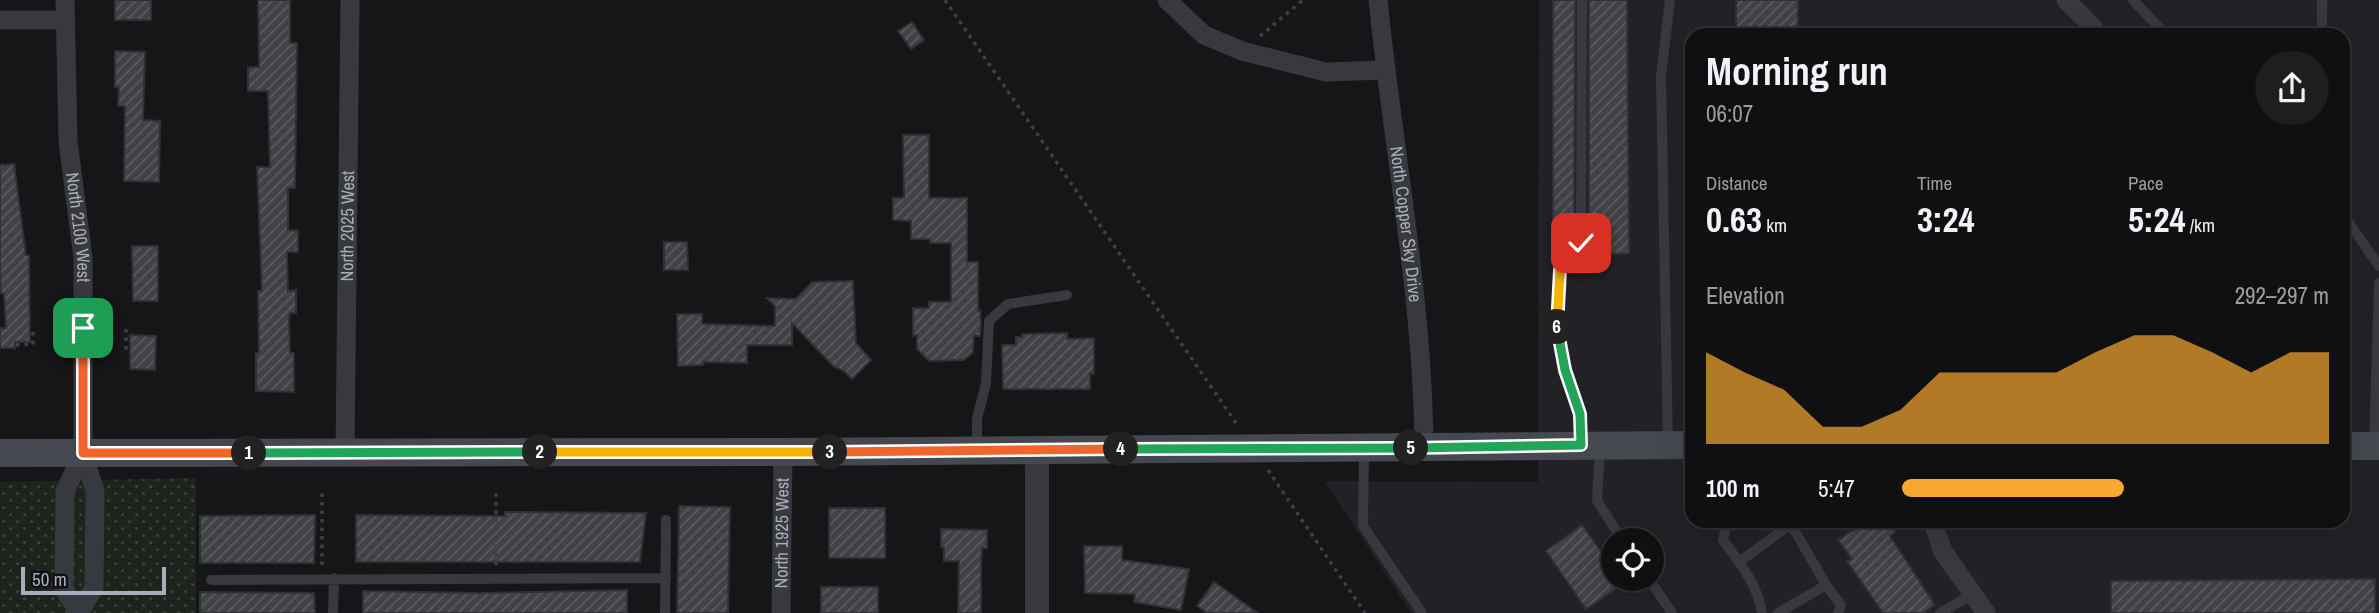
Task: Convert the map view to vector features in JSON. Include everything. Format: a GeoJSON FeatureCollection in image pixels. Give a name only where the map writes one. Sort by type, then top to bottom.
{"type":"FeatureCollection","features":[{"type":"Feature","properties":{"kind":"main road"},"geometry":{"type":"LineString","coordinates":[[0,453],[783,452],[1680,445]]}},
{"type":"Feature","properties":{"kind":"main road"},"geometry":{"type":"LineString","coordinates":[[2350,446],[2377,446]]}},
{"type":"Feature","properties":{"kind":"street","name":"North 2100 West"},"geometry":{"type":"LineString","coordinates":[[65,0],[68,141],[83,258],[83,453]]}},
{"type":"Feature","properties":{"kind":"street","name":"North 2025 West"},"geometry":{"type":"LineString","coordinates":[[345,452],[349,0]]}},
{"type":"Feature","properties":{"kind":"street","name":"North Copper Sky Drive"},"geometry":{"type":"LineString","coordinates":[[1378,0],[1415,287],[1424,448]]}},
{"type":"Feature","properties":{"kind":"street"},"geometry":{"type":"LineString","coordinates":[[2066,0],[2093,28]]}},
{"type":"Feature","properties":{"kind":"street"},"geometry":{"type":"LineString","coordinates":[[1174,2],[1204,35],[1242,51],[1326,72],[1385,70]]}},
{"type":"Feature","properties":{"kind":"street"},"geometry":{"type":"LineString","coordinates":[[0,20],[65,20]]}},
{"type":"Feature","properties":{"kind":"street"},"geometry":{"type":"LineString","coordinates":[[1037,450],[1037,613]]}},
{"type":"Feature","properties":{"kind":"street","name":"North 1925 West"},"geometry":{"type":"LineString","coordinates":[[781,613],[783,452]]}},
{"type":"Feature","properties":{"kind":"street"},"geometry":{"type":"LineString","coordinates":[[83,453],[95,492],[94,588],[79,613],[64,589],[65,491],[83,453]]}},
{"type":"Feature","properties":{"kind":"street"},"geometry":{"type":"LineString","coordinates":[[1935,528],[1942,550],[1986,613]]}},
{"type":"Feature","properties":{"kind":"lane"},"geometry":{"type":"LineString","coordinates":[[1582,0],[1581,243],[1560,270],[1556,324],[1565,370],[1591,445],[1597,501],[1615,528]]}},
{"type":"Feature","properties":{"kind":"lane"},"geometry":{"type":"LineString","coordinates":[[1670,0],[1661,76],[1680,445]]}},
{"type":"Feature","properties":{"kind":"lane"},"geometry":{"type":"LineString","coordinates":[[2133,0],[2159,28]]}},
{"type":"Feature","properties":{"kind":"lane"},"geometry":{"type":"LineString","coordinates":[[2322,0],[2322,28]]}},
{"type":"Feature","properties":{"kind":"lane"},"geometry":{"type":"LineString","coordinates":[[2350,224],[2379,266]]}},
{"type":"Feature","properties":{"kind":"lane"},"geometry":{"type":"LineString","coordinates":[[2377,446],[2379,283]]}},
{"type":"Feature","properties":{"kind":"lane"},"geometry":{"type":"LineString","coordinates":[[976,450],[977,419],[986,383],[989,321],[1009,304],[1067,295]]}},
{"type":"Feature","properties":{"kind":"lane"},"geometry":{"type":"LineString","coordinates":[[1364,448],[1363,526],[1422,613]]}},
{"type":"Feature","properties":{"kind":"lane"},"geometry":{"type":"LineString","coordinates":[[664,613],[666,520]]}},
{"type":"Feature","properties":{"kind":"lane"},"geometry":{"type":"LineString","coordinates":[[1726,528],[1723,540],[1760,597],[1762,613]]}},
{"type":"Feature","properties":{"kind":"lane"},"geometry":{"type":"LineString","coordinates":[[1739,562],[1788,528]]}},
{"type":"Feature","properties":{"kind":"lane"},"geometry":{"type":"LineString","coordinates":[[1798,528],[1826,585],[1841,605],[1838,613]]}},
{"type":"Feature","properties":{"kind":"lane"},"geometry":{"type":"LineString","coordinates":[[333,613],[334,578]]}},
{"type":"Feature","properties":{"kind":"lane"},"geometry":{"type":"LineString","coordinates":[[211,580],[666,578]]}},
{"type":"Feature","properties":{"kind":"lane"},"geometry":{"type":"LineString","coordinates":[[1778,613],[1826,585]]}},
{"type":"Feature","properties":{"kind":"lane"},"geometry":{"type":"LineString","coordinates":[[1657,591],[1672,613]]}},
{"type":"Feature","properties":{"kind":"lane"},"geometry":{"type":"LineString","coordinates":[[1940,613],[1973,594]]}},
{"type":"Feature","properties":{"kind":"path"},"geometry":{"type":"LineString","coordinates":[[945,0],[1233,420]]}},
{"type":"Feature","properties":{"kind":"path"},"geometry":{"type":"LineString","coordinates":[[1259,37],[1303,0]]}},
{"type":"Feature","properties":{"kind":"path"},"geometry":{"type":"LineString","coordinates":[[126,329],[128,351]]}},
{"type":"Feature","properties":{"kind":"path"},"geometry":{"type":"LineString","coordinates":[[16,345],[33,344],[33,330]]}},
{"type":"Feature","properties":{"kind":"path"},"geometry":{"type":"LineString","coordinates":[[1272,476],[1365,613]]}},
{"type":"Feature","properties":{"kind":"path"},"geometry":{"type":"LineString","coordinates":[[322,565],[323,489]]}},
{"type":"Feature","properties":{"kind":"path"},"geometry":{"type":"LineString","coordinates":[[496,490],[496,565]]}},
{"type":"Feature","properties":{"kind":"shaded area"},"geometry":{"type":"Polygon","coordinates":[[[1539,0],[2379,0],[2379,613],[1411,613],[1324,481],[1538,482],[1539,0]]]}},
{"type":"Feature","properties":{"kind":"shaded area"},"geometry":{"type":"Polygon","coordinates":[[[196,478],[196,613],[0,613],[0,482],[196,478]]]}},
{"type":"Feature","properties":{"kind":"building"},"geometry":{"type":"Polygon","coordinates":[[[115,0],[151,0],[151,20],[115,20],[115,0]]]}},
{"type":"Feature","properties":{"kind":"building"},"geometry":{"type":"Polygon","coordinates":[[[258,0],[290,0],[290,43],[297,43],[295,188],[288,188],[288,230],[298,231],[298,252],[287,252],[288,291],[296,290],[296,313],[290,313],[289,319],[290,353],[294,353],[294,392],[256,391],[256,353],[259,353],[258,291],[262,291],[257,167],[270,167],[268,91],[248,91],[248,67],[259,67],[258,0]]]}},
{"type":"Feature","properties":{"kind":"building"},"geometry":{"type":"Polygon","coordinates":[[[1553,0],[1575,0],[1574,219],[1553,220],[1553,0]]]}},
{"type":"Feature","properties":{"kind":"building"},"geometry":{"type":"Polygon","coordinates":[[[1589,0],[1627,0],[1629,253],[1602,255],[1603,218],[1589,218],[1589,0]]]}},
{"type":"Feature","properties":{"kind":"building"},"geometry":{"type":"Polygon","coordinates":[[[1736,0],[1798,0],[1798,28],[1736,28],[1736,0]]]}},
{"type":"Feature","properties":{"kind":"building"},"geometry":{"type":"Polygon","coordinates":[[[912,22],[924,40],[911,49],[898,31],[912,22]]]}},
{"type":"Feature","properties":{"kind":"building"},"geometry":{"type":"Polygon","coordinates":[[[115,51],[145,52],[143,120],[160,121],[159,182],[124,181],[125,106],[118,106],[115,51]]]}},
{"type":"Feature","properties":{"kind":"building"},"geometry":{"type":"Polygon","coordinates":[[[903,135],[929,135],[929,198],[967,198],[967,262],[978,262],[978,311],[980,310],[981,324],[980,336],[974,336],[973,352],[964,360],[929,361],[917,349],[917,335],[913,336],[913,308],[929,308],[929,302],[951,302],[951,243],[911,239],[911,221],[893,220],[893,198],[904,198],[903,135]]]}},
{"type":"Feature","properties":{"kind":"building"},"geometry":{"type":"Polygon","coordinates":[[[14,164],[26,255],[29,255],[30,342],[15,342],[15,348],[0,348],[0,328],[6,328],[0,267],[0,165],[14,164]]]}},
{"type":"Feature","properties":{"kind":"building"},"geometry":{"type":"Polygon","coordinates":[[[664,242],[687,242],[688,270],[664,270],[664,242]]]}},
{"type":"Feature","properties":{"kind":"building"},"geometry":{"type":"Polygon","coordinates":[[[132,246],[158,246],[158,301],[133,301],[132,246]]]}},
{"type":"Feature","properties":{"kind":"building"},"geometry":{"type":"Polygon","coordinates":[[[853,281],[856,343],[871,360],[852,379],[833,366],[792,323],[792,345],[747,345],[747,363],[703,362],[703,365],[678,366],[677,314],[702,314],[702,324],[775,326],[775,306],[767,298],[796,299],[812,282],[853,281]]]}},
{"type":"Feature","properties":{"kind":"building"},"geometry":{"type":"Polygon","coordinates":[[[1067,333],[1067,339],[1094,338],[1094,374],[1090,373],[1090,389],[1003,389],[1002,345],[1016,345],[1016,337],[1022,337],[1022,334],[1067,333]]]}},
{"type":"Feature","properties":{"kind":"building"},"geometry":{"type":"Polygon","coordinates":[[[130,335],[156,336],[155,370],[130,369],[130,335]]]}},
{"type":"Feature","properties":{"kind":"building"},"geometry":{"type":"Polygon","coordinates":[[[679,506],[730,507],[728,613],[677,613],[679,506]]]}},
{"type":"Feature","properties":{"kind":"building"},"geometry":{"type":"Polygon","coordinates":[[[829,508],[885,508],[885,558],[829,558],[829,508]]]}},
{"type":"Feature","properties":{"kind":"building"},"geometry":{"type":"Polygon","coordinates":[[[505,512],[646,513],[640,562],[356,562],[356,515],[505,516],[505,512]]]}},
{"type":"Feature","properties":{"kind":"building"},"geometry":{"type":"Polygon","coordinates":[[[315,515],[314,563],[200,563],[200,516],[315,515]]]}},
{"type":"Feature","properties":{"kind":"building"},"geometry":{"type":"Polygon","coordinates":[[[1582,525],[1601,552],[1601,591],[1613,591],[1586,609],[1546,551],[1582,525]]]}},
{"type":"Feature","properties":{"kind":"building"},"geometry":{"type":"Polygon","coordinates":[[[1857,528],[1892,528],[1895,532],[1890,536],[1935,605],[1923,613],[1883,613],[1847,561],[1852,559],[1838,540],[1857,528]]]}},
{"type":"Feature","properties":{"kind":"building"},"geometry":{"type":"Polygon","coordinates":[[[941,529],[987,530],[987,548],[982,548],[981,613],[958,613],[959,561],[944,561],[941,529]]]}},
{"type":"Feature","properties":{"kind":"building"},"geometry":{"type":"Polygon","coordinates":[[[1084,546],[1122,546],[1122,560],[1189,569],[1181,610],[1134,602],[1135,594],[1085,593],[1084,546]]]}},
{"type":"Feature","properties":{"kind":"building"},"geometry":{"type":"Polygon","coordinates":[[[2375,579],[2375,613],[2111,613],[2111,581],[2375,579]]]}},
{"type":"Feature","properties":{"kind":"building"},"geometry":{"type":"Polygon","coordinates":[[[1214,582],[1258,613],[1207,613],[1197,606],[1214,582]]]}},
{"type":"Feature","properties":{"kind":"building"},"geometry":{"type":"Polygon","coordinates":[[[821,587],[878,587],[878,613],[821,613],[821,587]]]}},
{"type":"Feature","properties":{"kind":"building"},"geometry":{"type":"Polygon","coordinates":[[[627,590],[627,613],[363,613],[363,591],[480,593],[627,590]]]}},
{"type":"Feature","properties":{"kind":"building"},"geometry":{"type":"Polygon","coordinates":[[[200,592],[314,593],[315,613],[200,613],[200,592]]]}},
{"type":"Feature","properties":{"kind":"route"},"geometry":{"type":"LineString","coordinates":[[83,328],[83,453],[783,452],[1581,445],[1580,414],[1565,370],[1556,324],[1560,270],[1581,243]]}}]}
